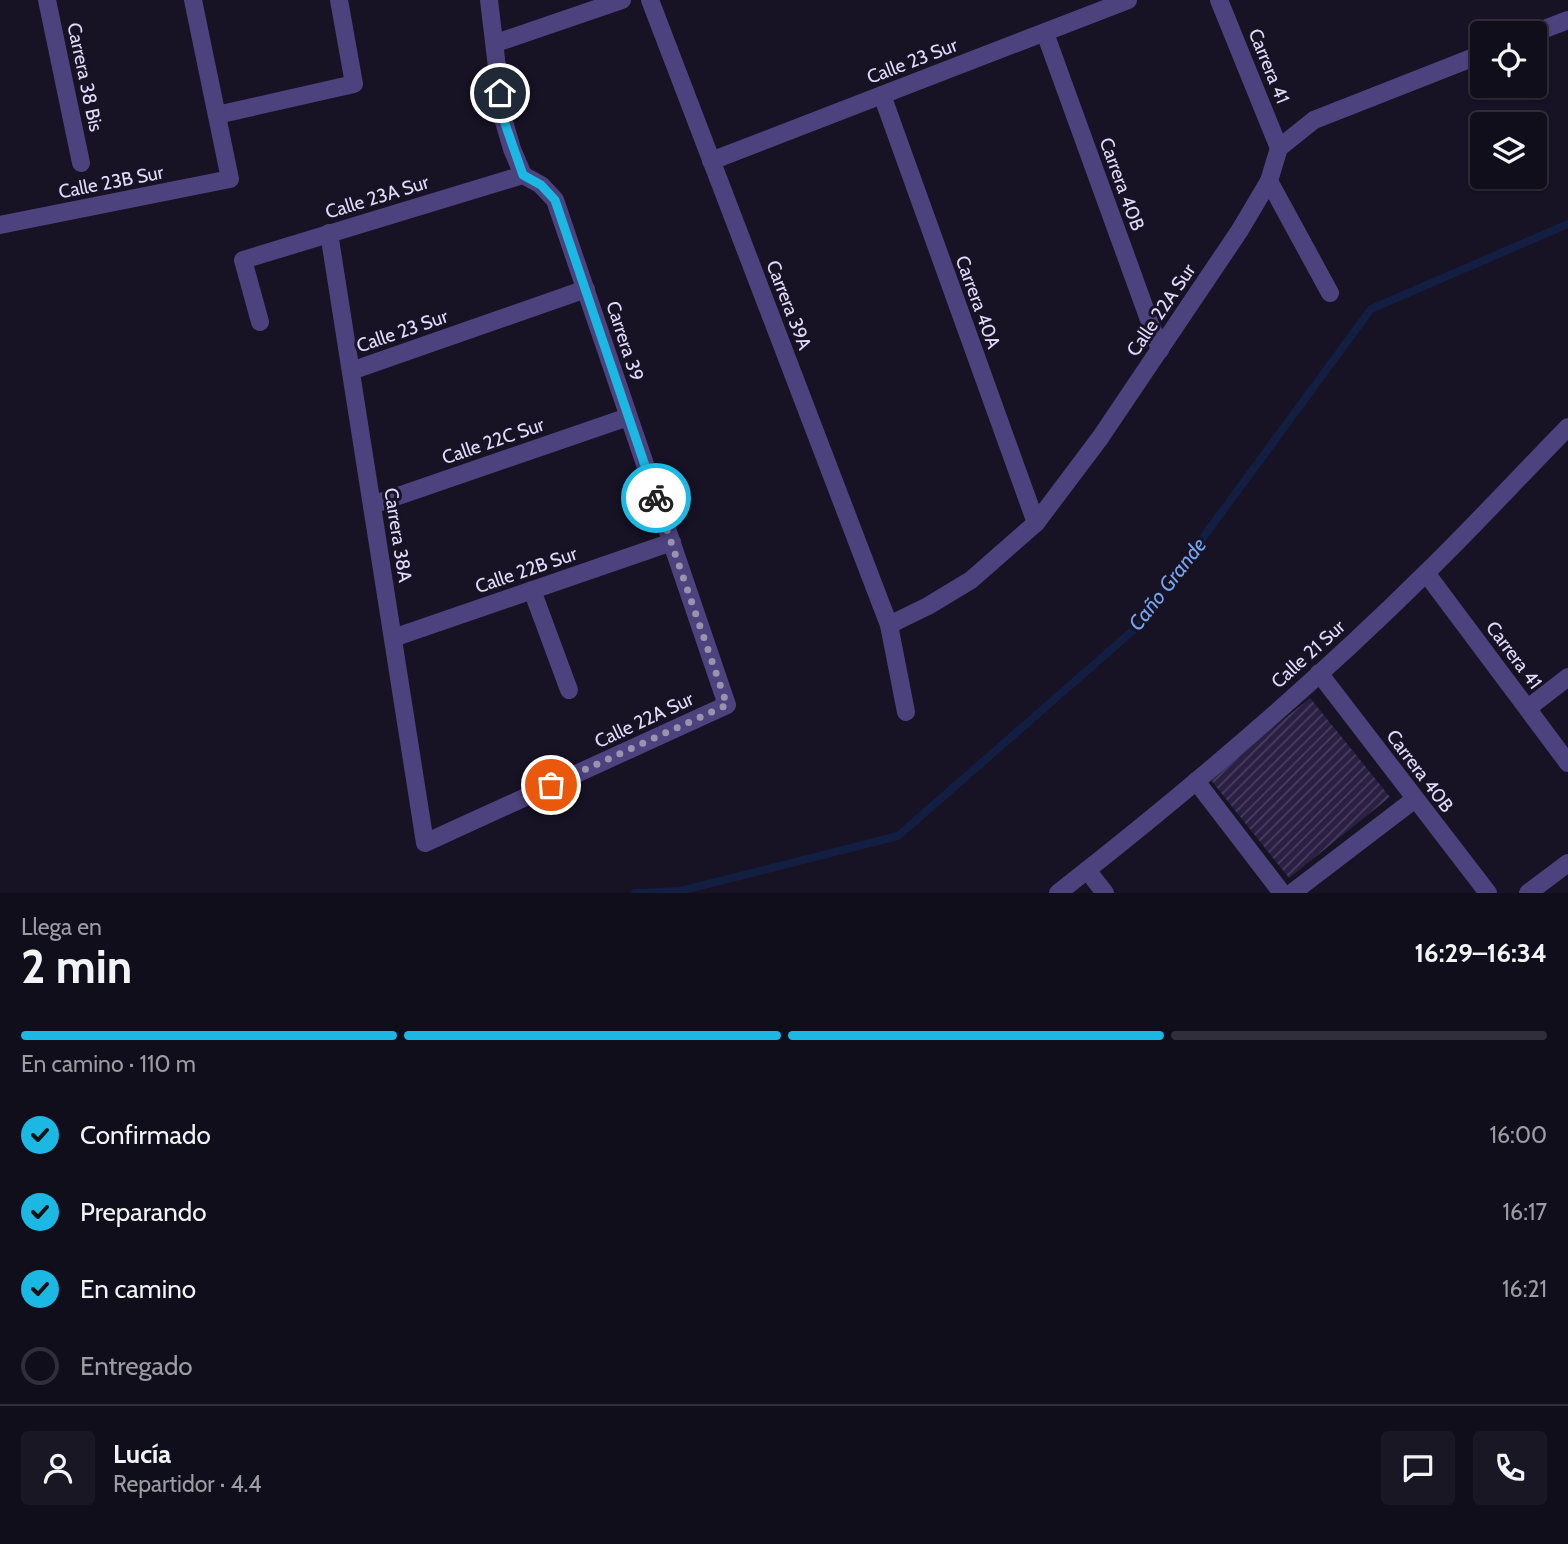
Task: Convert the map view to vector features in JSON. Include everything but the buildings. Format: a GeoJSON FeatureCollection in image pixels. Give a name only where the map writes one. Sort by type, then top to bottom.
{"type":"FeatureCollection","features":[{"type":"Feature","properties":{"kind":"street","name":"Carrera 38 Bis"},"geometry":{"type":"LineString","coordinates":[[47,0],[81,163]]}},
{"type":"Feature","properties":{"kind":"street"},"geometry":{"type":"LineString","coordinates":[[193,0],[217,115],[354,84],[339,0]]}},
{"type":"Feature","properties":{"kind":"street"},"geometry":{"type":"LineString","coordinates":[[489,0],[503,118],[523,175]]}},
{"type":"Feature","properties":{"kind":"street"},"geometry":{"type":"LineString","coordinates":[[495,43],[622,0]]}},
{"type":"Feature","properties":{"kind":"street","name":"Carrera 39A"},"geometry":{"type":"LineString","coordinates":[[650,0],[889,625],[906,712]]}},
{"type":"Feature","properties":{"kind":"street","name":"Carrera 41"},"geometry":{"type":"LineString","coordinates":[[1219,0],[1279,148]]}},
{"type":"Feature","properties":{"kind":"street","name":"Calle 23 Sur"},"geometry":{"type":"LineString","coordinates":[[711,161],[1122,1]]}},
{"type":"Feature","properties":{"kind":"street"},"geometry":{"type":"LineString","coordinates":[[1547,28],[1568,20]]}},
{"type":"Feature","properties":{"kind":"street","name":"Carrera 40B"},"geometry":{"type":"LineString","coordinates":[[1045,33],[1160,350]]}},
{"type":"Feature","properties":{"kind":"street"},"geometry":{"type":"LineString","coordinates":[[1279,148],[1314,120],[1470,59]]}},
{"type":"Feature","properties":{"kind":"street","name":"Carrera 40A"},"geometry":{"type":"LineString","coordinates":[[882,95],[1035,523]]}},
{"type":"Feature","properties":{"kind":"street","name":"Calle 23B Sur"},"geometry":{"type":"LineString","coordinates":[[0,225],[230,179],[217,115]]}},
{"type":"Feature","properties":{"kind":"street","name":"Calle 22A Sur"},"geometry":{"type":"LineString","coordinates":[[889,625],[928,606],[971,580],[1035,523],[1101,438],[1240,230],[1269,181],[1279,148]]}},
{"type":"Feature","properties":{"kind":"street","name":"Calle 23A Sur"},"geometry":{"type":"LineString","coordinates":[[260,321],[243,260],[523,175]]}},
{"type":"Feature","properties":{"kind":"street","name":"Carrera 39"},"geometry":{"type":"LineString","coordinates":[[523,175],[541,185],[555,200],[727,705]]}},
{"type":"Feature","properties":{"kind":"street"},"geometry":{"type":"LineString","coordinates":[[1269,181],[1331,293]]}},
{"type":"Feature","properties":{"kind":"street","name":"Carrera 38A"},"geometry":{"type":"LineString","coordinates":[[329,233],[425,843]]}},
{"type":"Feature","properties":{"kind":"street","name":"Calle 23 Sur"},"geometry":{"type":"LineString","coordinates":[[351,371],[586,289]]}},
{"type":"Feature","properties":{"kind":"street","name":"Calle 22C Sur"},"geometry":{"type":"LineString","coordinates":[[372,505],[628,417]]}},
{"type":"Feature","properties":{"kind":"street","name":"Calle 21 Sur"},"geometry":{"type":"LineString","coordinates":[[1058,893],[1196,781],[1319,673],[1426,573],[1568,427]]}},
{"type":"Feature","properties":{"kind":"street","name":"Calle 22B Sur"},"geometry":{"type":"LineString","coordinates":[[393,638],[672,542]]}},
{"type":"Feature","properties":{"kind":"street","name":"Carrera 41"},"geometry":{"type":"LineString","coordinates":[[1426,573],[1568,762]]}},
{"type":"Feature","properties":{"kind":"street"},"geometry":{"type":"LineString","coordinates":[[532,590],[569,690]]}},
{"type":"Feature","properties":{"kind":"street","name":"Carrera 40B"},"geometry":{"type":"LineString","coordinates":[[1319,673],[1488,893]]}},
{"type":"Feature","properties":{"kind":"street"},"geometry":{"type":"LineString","coordinates":[[1528,708],[1568,677]]}},
{"type":"Feature","properties":{"kind":"street","name":"Calle 22A Sur"},"geometry":{"type":"LineString","coordinates":[[425,843],[727,705]]}},
{"type":"Feature","properties":{"kind":"street"},"geometry":{"type":"LineString","coordinates":[[1196,781],[1282,893]]}},
{"type":"Feature","properties":{"kind":"street"},"geometry":{"type":"LineString","coordinates":[[1292,893],[1415,799]]}},
{"type":"Feature","properties":{"kind":"street"},"geometry":{"type":"LineString","coordinates":[[1528,893],[1568,863]]}},
{"type":"Feature","properties":{"kind":"street"},"geometry":{"type":"LineString","coordinates":[[1087,870],[1105,893]]}},
{"type":"Feature","properties":{"kind":"waterway","name":"Caño Grande"},"geometry":{"type":"LineString","coordinates":[[635,893],[680,891],[898,836],[1138,626],[1371,309],[1568,224]]}},
{"type":"Feature","properties":{"kind":"way so far"},"geometry":{"type":"LineString","coordinates":[[551,785],[727,705],[656,498]]}},
{"type":"Feature","properties":{"kind":"route"},"geometry":{"type":"LineString","coordinates":[[500,93],[503,118],[523,175],[541,185],[555,200],[656,498]]}}]}
